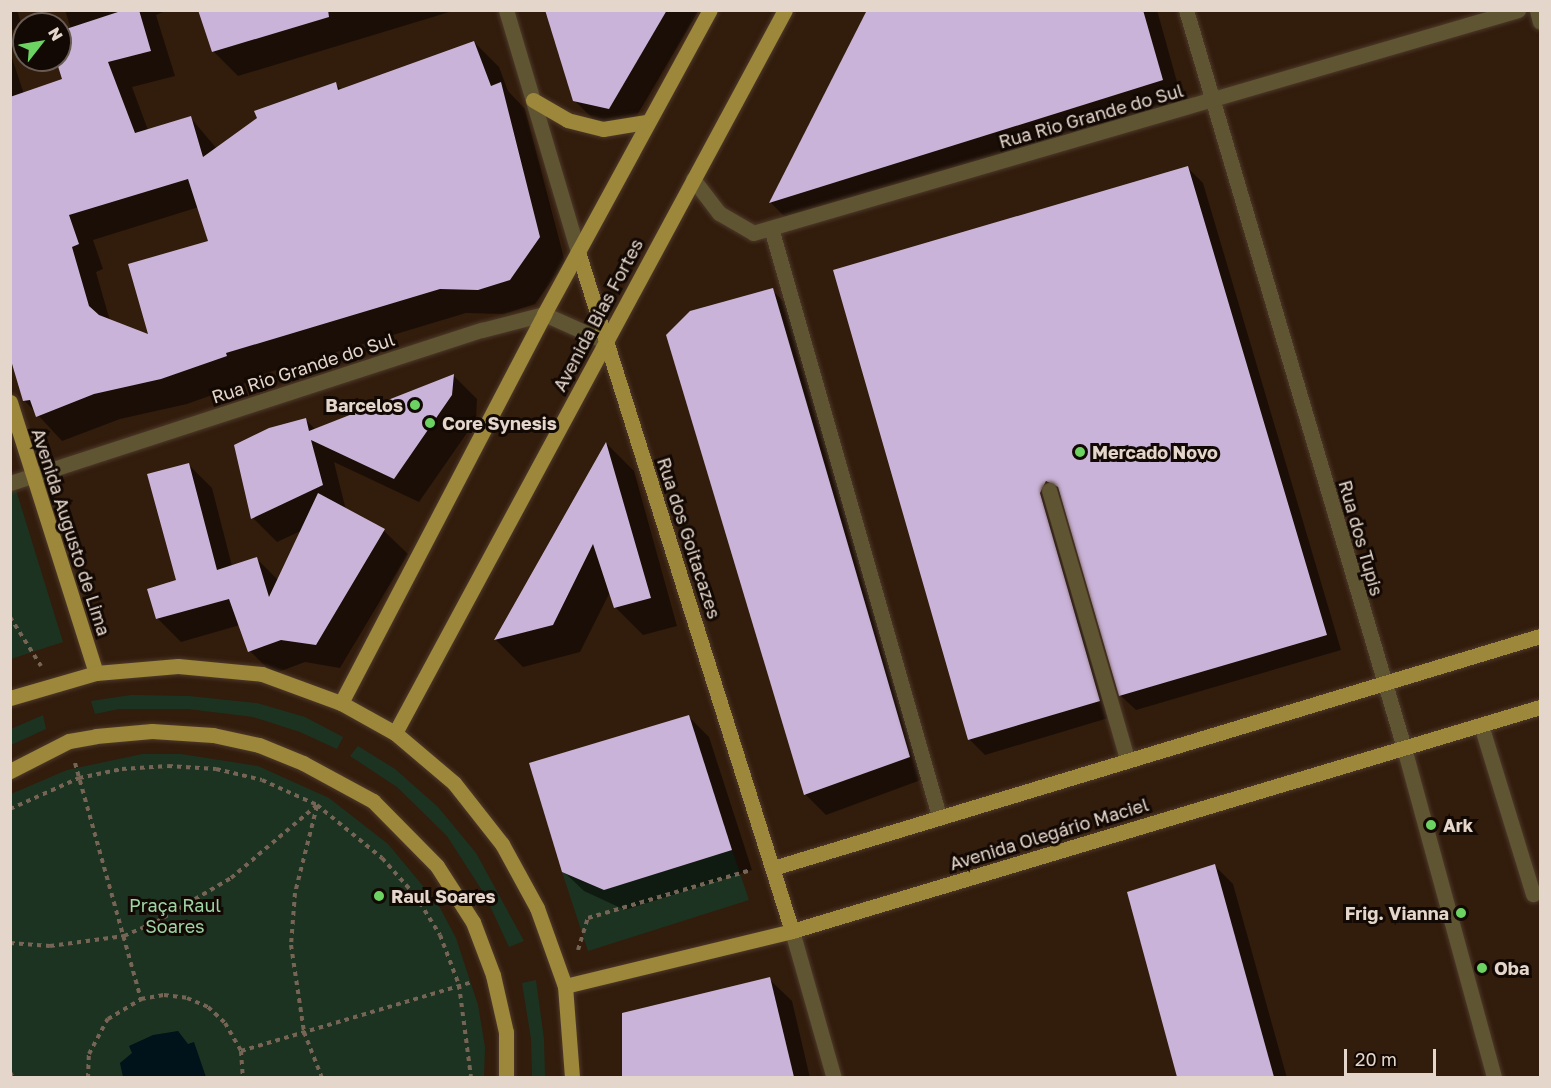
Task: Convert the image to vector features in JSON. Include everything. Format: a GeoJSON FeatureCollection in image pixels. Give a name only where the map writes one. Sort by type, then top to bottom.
{"type":"FeatureCollection","features":[{"type":"Feature","properties":{"kind":"main road"},"geometry":{"type":"LineString","coordinates":[[341,703],[646,122],[710,10]]}},
{"type":"Feature","properties":{"kind":"main road","name":"Avenida Bias Fortes"},"geometry":{"type":"LineString","coordinates":[[395,733],[785,10]]}},
{"type":"Feature","properties":{"kind":"main road"},"geometry":{"type":"LineString","coordinates":[[533,100],[567,120],[603,129],[646,122]]}},
{"type":"Feature","properties":{"kind":"main road","name":"Rua dos Goitacazes"},"geometry":{"type":"LineString","coordinates":[[578,252],[792,931]]}},
{"type":"Feature","properties":{"kind":"main road","name":"Avenida Augusto de Lima"},"geometry":{"type":"LineString","coordinates":[[10,402],[96,673]]}},
{"type":"Feature","properties":{"kind":"main road"},"geometry":{"type":"LineString","coordinates":[[772,866],[1540,636]]}},
{"type":"Feature","properties":{"kind":"main road"},"geometry":{"type":"LineString","coordinates":[[10,698],[96,673],[178,666],[262,674],[341,703],[395,733],[454,783],[502,844],[537,908],[565,986],[572,1077]]}},
{"type":"Feature","properties":{"kind":"main road","name":"Avenida Olegário Maciel"},"geometry":{"type":"LineString","coordinates":[[565,986],[792,931],[1540,707]]}},
{"type":"Feature","properties":{"kind":"main road"},"geometry":{"type":"LineString","coordinates":[[10,771],[69,741],[152,731],[213,735],[259,745],[303,763],[372,801],[437,866],[473,922],[493,975],[506,1032],[506,1077]]}},
{"type":"Feature","properties":{"kind":"street","name":"Rua dos Goitacazes"},"geometry":{"type":"LineString","coordinates":[[506,10],[578,252]]}},
{"type":"Feature","properties":{"kind":"street","name":"Rua dos Tupis"},"geometry":{"type":"LineString","coordinates":[[1186,10],[1404,747],[1494,1077]]}},
{"type":"Feature","properties":{"kind":"street","name":"Rua Rio Grande do Sul"},"geometry":{"type":"LineString","coordinates":[[693,179],[719,213],[753,233],[1213,101],[1518,10]]}},
{"type":"Feature","properties":{"kind":"street"},"geometry":{"type":"LineString","coordinates":[[1537,10],[1540,21]]}},
{"type":"Feature","properties":{"kind":"street"},"geometry":{"type":"LineString","coordinates":[[771,228],[939,816]]}},
{"type":"Feature","properties":{"kind":"street","name":"Rua Rio Grande do Sul"},"geometry":{"type":"LineString","coordinates":[[10,483],[482,330],[544,314]]}},
{"type":"Feature","properties":{"kind":"street"},"geometry":{"type":"LineString","coordinates":[[544,314],[607,342]]}},
{"type":"Feature","properties":{"kind":"street"},"geometry":{"type":"LineString","coordinates":[[1049,489],[1127,759]]}},
{"type":"Feature","properties":{"kind":"street"},"geometry":{"type":"LineString","coordinates":[[1480,725],[1533,894]]}},
{"type":"Feature","properties":{"kind":"street","name":"Rua dos Goitacazes"},"geometry":{"type":"LineString","coordinates":[[792,931],[834,1077]]}},
{"type":"Feature","properties":{"kind":"path"},"geometry":{"type":"LineString","coordinates":[[10,617],[53,686]]}},
{"type":"Feature","properties":{"kind":"path"},"geometry":{"type":"LineString","coordinates":[[69,741],[141,999]]}},
{"type":"Feature","properties":{"kind":"path"},"geometry":{"type":"LineString","coordinates":[[10,808],[79,778],[145,767],[216,769],[262,780],[317,805],[382,858],[415,895],[440,935],[459,986],[471,1077]]}},
{"type":"Feature","properties":{"kind":"path"},"geometry":{"type":"LineString","coordinates":[[10,943],[50,946],[124,936],[190,905],[231,878],[317,805]]}},
{"type":"Feature","properties":{"kind":"path"},"geometry":{"type":"LineString","coordinates":[[317,805],[295,893],[291,945],[304,1032],[322,1077]]}},
{"type":"Feature","properties":{"kind":"path"},"geometry":{"type":"LineString","coordinates":[[578,950],[588,918],[772,866]]}},
{"type":"Feature","properties":{"kind":"path"},"geometry":{"type":"LineString","coordinates":[[241,1051],[472,982]]}},
{"type":"Feature","properties":{"kind":"path"},"geometry":{"type":"LineString","coordinates":[[88,1077],[89,1054],[97,1035],[108,1019],[141,999],[164,995],[187,998],[208,1007],[225,1023],[241,1051],[243,1077]]}},
{"type":"Feature","properties":{"kind":"path"},"geometry":{"type":"LineString","coordinates":[[10,1072],[13,1077]]}},
{"type":"Feature","properties":{"kind":"green space"},"geometry":{"type":"Polygon","coordinates":[[[16,490],[63,642],[11,659],[10,491],[16,490]]]}},
{"type":"Feature","properties":{"kind":"green space"},"geometry":{"type":"Polygon","coordinates":[[[131,695],[189,696],[257,703],[305,717],[343,737],[337,749],[300,732],[253,717],[188,709],[119,709],[95,714],[91,701],[131,695]]]}},
{"type":"Feature","properties":{"kind":"green space"},"geometry":{"type":"Polygon","coordinates":[[[43,715],[46,729],[11,745],[11,729],[43,715]]]}},
{"type":"Feature","properties":{"kind":"green space"},"geometry":{"type":"Polygon","coordinates":[[[358,746],[395,769],[438,807],[476,853],[524,941],[509,947],[485,895],[447,836],[397,787],[350,756],[358,746]]]}},
{"type":"Feature","properties":{"kind":"green space","name":"Praça Raul Soares"},"geometry":{"type":"Polygon","coordinates":[[[142,754],[181,754],[258,766],[329,798],[388,844],[438,904],[456,938],[478,1005],[485,1047],[484,1077],[11,1077],[11,794],[67,770],[142,754]]]}},
{"type":"Feature","properties":{"kind":"green space"},"geometry":{"type":"Polygon","coordinates":[[[732,850],[749,900],[588,951],[562,872],[604,890],[732,850]]]}},
{"type":"Feature","properties":{"kind":"green space"},"geometry":{"type":"Polygon","coordinates":[[[536,980],[544,1039],[545,1077],[532,1077],[531,1039],[522,983],[536,980]]]}},
{"type":"Feature","properties":{"kind":"shaded area"},"geometry":{"type":"Polygon","coordinates":[[[178,1031],[188,1044],[194,1042],[206,1077],[123,1077],[120,1063],[132,1053],[129,1046],[153,1035],[178,1031]]]}},
{"type":"Feature","properties":{"kind":"building"},"geometry":{"type":"Polygon","coordinates":[[[124,10],[139,10],[151,51],[108,62],[135,133],[191,116],[203,157],[257,118],[254,111],[336,82],[338,90],[474,41],[491,86],[501,82],[540,237],[510,280],[478,290],[440,289],[226,353],[227,356],[161,379],[94,394],[36,417],[30,400],[23,401],[10,357],[10,97],[62,79],[60,72],[72,72],[72,27],[124,10]],[[188,179],[69,215],[79,244],[72,247],[89,306],[99,315],[148,334],[128,264],[208,241],[188,179]]]}},
{"type":"Feature","properties":{"kind":"building"},"geometry":{"type":"Polygon","coordinates":[[[198,10],[328,10],[329,17],[212,52],[198,10]]]}},
{"type":"Feature","properties":{"kind":"building"},"geometry":{"type":"Polygon","coordinates":[[[545,10],[667,10],[609,109],[573,101],[545,10]]]}},
{"type":"Feature","properties":{"kind":"building"},"geometry":{"type":"Polygon","coordinates":[[[867,10],[1143,10],[1163,80],[769,203],[867,10]]]}},
{"type":"Feature","properties":{"kind":"building"},"geometry":{"type":"Polygon","coordinates":[[[1188,166],[1327,635],[1119,696],[1058,487],[1046,481],[1040,493],[1100,701],[968,740],[833,270],[1188,166]]]}},
{"type":"Feature","properties":{"kind":"building"},"geometry":{"type":"Polygon","coordinates":[[[773,288],[910,757],[804,795],[666,335],[690,311],[773,288]]]}},
{"type":"Feature","properties":{"kind":"building"},"geometry":{"type":"Polygon","coordinates":[[[454,374],[452,395],[394,479],[311,440],[323,485],[251,519],[234,445],[269,428],[306,418],[309,431],[454,374]]]}},
{"type":"Feature","properties":{"kind":"building"},"geometry":{"type":"Polygon","coordinates":[[[606,442],[651,598],[614,608],[593,544],[553,625],[494,640],[606,442]]]}},
{"type":"Feature","properties":{"kind":"building"},"geometry":{"type":"Polygon","coordinates":[[[189,463],[217,570],[257,557],[269,597],[318,493],[385,529],[316,645],[281,640],[248,652],[229,599],[156,619],[147,589],[176,580],[147,474],[189,463]]]}},
{"type":"Feature","properties":{"kind":"building"},"geometry":{"type":"Polygon","coordinates":[[[689,715],[732,850],[604,890],[562,872],[529,763],[689,715]]]}},
{"type":"Feature","properties":{"kind":"building"},"geometry":{"type":"Polygon","coordinates":[[[1215,864],[1274,1077],[1177,1077],[1127,892],[1215,864]]]}},
{"type":"Feature","properties":{"kind":"building"},"geometry":{"type":"Polygon","coordinates":[[[770,977],[794,1077],[622,1077],[622,1013],[770,977]]]}},
{"type":"Feature","properties":{"kind":"place","name":"Barcelos"},"geometry":{"type":"Point","coordinates":[415,405]}},
{"type":"Feature","properties":{"kind":"place","name":"Core Synesis"},"geometry":{"type":"Point","coordinates":[430,423]}},
{"type":"Feature","properties":{"kind":"place","name":"Mercado Novo"},"geometry":{"type":"Point","coordinates":[1080,452]}},
{"type":"Feature","properties":{"kind":"place","name":"Ark"},"geometry":{"type":"Point","coordinates":[1431,825]}},
{"type":"Feature","properties":{"kind":"place","name":"Raul Soares"},"geometry":{"type":"Point","coordinates":[379,896]}},
{"type":"Feature","properties":{"kind":"place","name":"Frig. Vianna"},"geometry":{"type":"Point","coordinates":[1461,913]}},
{"type":"Feature","properties":{"kind":"place","name":"Oba"},"geometry":{"type":"Point","coordinates":[1482,968]}}]}
